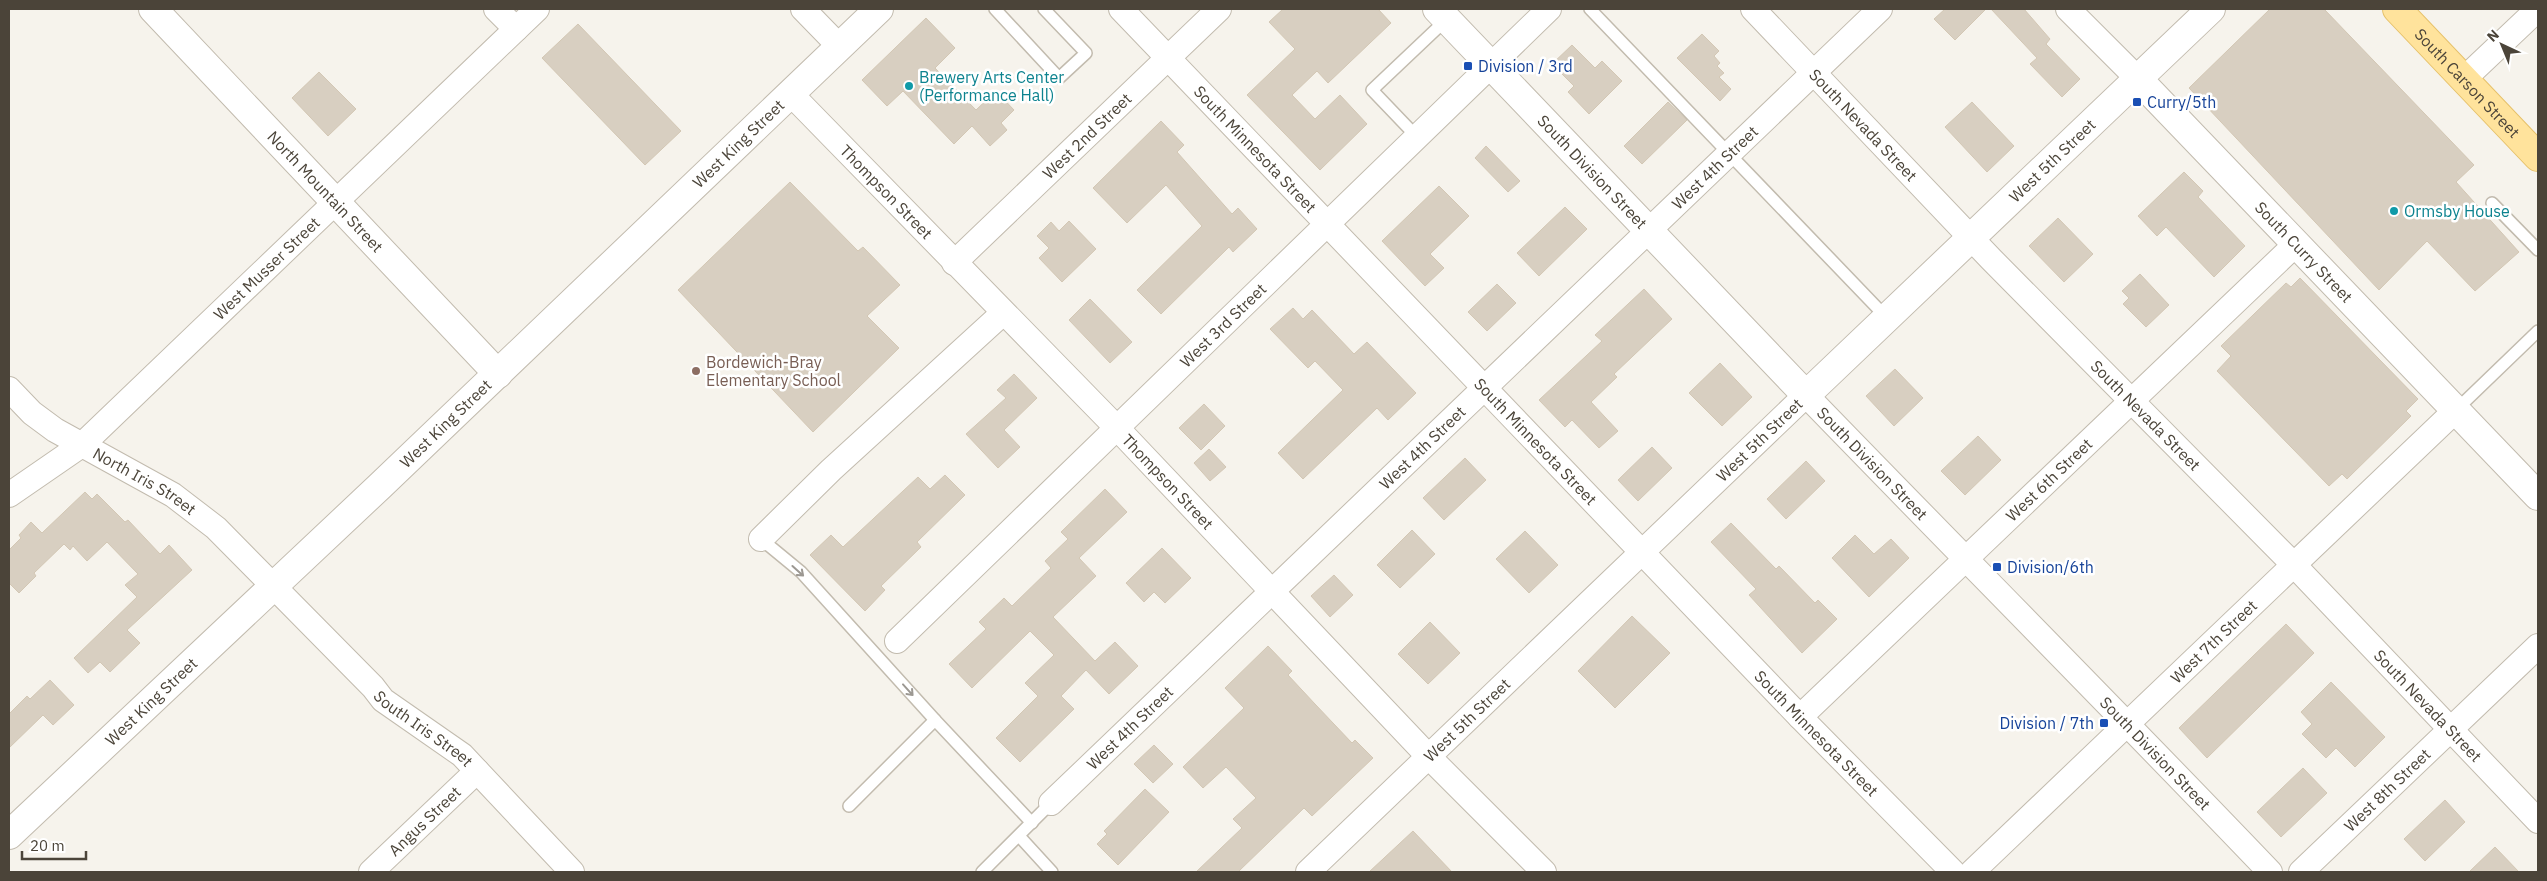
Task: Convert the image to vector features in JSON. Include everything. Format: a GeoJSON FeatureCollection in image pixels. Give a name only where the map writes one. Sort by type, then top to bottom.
{"type":"FeatureCollection","features":[{"type":"Feature","properties":{"kind":"main road","name":"South Carson Street"},"geometry":{"type":"LineString","coordinates":[[2397,9],[2538,157]]}},
{"type":"Feature","properties":{"kind":"street","name":"North Mountain Street"},"geometry":{"type":"LineString","coordinates":[[153,9],[337,201],[498,374]]}},
{"type":"Feature","properties":{"kind":"street"},"geometry":{"type":"LineString","coordinates":[[496,9],[516,29]]}},
{"type":"Feature","properties":{"kind":"street","name":"West Musser Street"},"geometry":{"type":"LineString","coordinates":[[9,495],[83,444],[537,9]]}},
{"type":"Feature","properties":{"kind":"street"},"geometry":{"type":"LineString","coordinates":[[803,9],[839,46]]}},
{"type":"Feature","properties":{"kind":"street","name":"West King Street"},"geometry":{"type":"LineString","coordinates":[[9,835],[498,374],[879,9]]}},
{"type":"Feature","properties":{"kind":"street","name":"South Minnesota Street"},"geometry":{"type":"LineString","coordinates":[[1121,9],[1800,717],[1953,872]]}},
{"type":"Feature","properties":{"kind":"street","name":"West 2nd Street"},"geometry":{"type":"LineString","coordinates":[[954,263],[1219,9]]}},
{"type":"Feature","properties":{"kind":"street","name":"West 3rd Street"},"geometry":{"type":"LineString","coordinates":[[897,641],[1549,9]]}},
{"type":"Feature","properties":{"kind":"street","name":"South Nevada Street"},"geometry":{"type":"LineString","coordinates":[[1753,9],[1970,237],[2293,564],[2538,821]]}},
{"type":"Feature","properties":{"kind":"street","name":"West 4th Street"},"geometry":{"type":"LineString","coordinates":[[1051,803],[1880,9]]}},
{"type":"Feature","properties":{"kind":"street","name":"South Curry Street"},"geometry":{"type":"LineString","coordinates":[[2068,9],[2297,243],[2538,496]]}},
{"type":"Feature","properties":{"kind":"street","name":"West 5th Street"},"geometry":{"type":"LineString","coordinates":[[1308,872],[1886,317],[2211,9]]}},
{"type":"Feature","properties":{"kind":"street"},"geometry":{"type":"LineString","coordinates":[[2464,79],[2538,9]]}},
{"type":"Feature","properties":{"kind":"street","name":"South Division Street"},"geometry":{"type":"LineString","coordinates":[[1442,14],[1965,560],[2128,723],[2270,872]]}},
{"type":"Feature","properties":{"kind":"street","name":"Thompson Street"},"geometry":{"type":"LineString","coordinates":[[790,94],[1117,428],[1428,756],[1544,872]]}},
{"type":"Feature","properties":{"kind":"street","name":"West 6th Street"},"geometry":{"type":"LineString","coordinates":[[1800,717],[2297,243]]}},
{"type":"Feature","properties":{"kind":"street"},"geometry":{"type":"LineString","coordinates":[[761,539],[831,470],[1003,313]]}},
{"type":"Feature","properties":{"kind":"street","name":"North Iris Street"},"geometry":{"type":"LineString","coordinates":[[9,389],[32,412],[55,430],[173,495],[216,528],[273,585]]}},
{"type":"Feature","properties":{"kind":"street","name":"West 7th Street"},"geometry":{"type":"LineString","coordinates":[[1972,872],[2456,410]]}},
{"type":"Feature","properties":{"kind":"street","name":"South Iris Street"},"geometry":{"type":"LineString","coordinates":[[273,585],[373,687],[383,700],[462,755],[572,872]]}},
{"type":"Feature","properties":{"kind":"street","name":"West 8th Street"},"geometry":{"type":"LineString","coordinates":[[2302,872],[2538,646]]}},
{"type":"Feature","properties":{"kind":"street","name":"Angus Street"},"geometry":{"type":"LineString","coordinates":[[371,872],[477,771]]}},
{"type":"Feature","properties":{"kind":"lane"},"geometry":{"type":"LineString","coordinates":[[995,9],[1059,78],[1086,53],[1044,9]]}},
{"type":"Feature","properties":{"kind":"lane"},"geometry":{"type":"LineString","coordinates":[[1590,9],[1886,317]]}},
{"type":"Feature","properties":{"kind":"lane"},"geometry":{"type":"LineString","coordinates":[[1417,137],[1372,90],[1442,14]]}},
{"type":"Feature","properties":{"kind":"lane"},"geometry":{"type":"LineString","coordinates":[[2492,203],[2538,250]]}},
{"type":"Feature","properties":{"kind":"lane"},"geometry":{"type":"LineString","coordinates":[[2456,410],[2538,331]]}},
{"type":"Feature","properties":{"kind":"lane"},"geometry":{"type":"LineString","coordinates":[[761,539],[801,572],[1032,823]]}},
{"type":"Feature","properties":{"kind":"lane"},"geometry":{"type":"LineString","coordinates":[[849,806],[936,720]]}},
{"type":"Feature","properties":{"kind":"lane"},"geometry":{"type":"LineString","coordinates":[[982,872],[1051,803]]}},
{"type":"Feature","properties":{"kind":"lane"},"geometry":{"type":"LineString","coordinates":[[1019,836],[1052,872]]}},
{"type":"Feature","properties":{"kind":"building"},"geometry":{"type":"Polygon","coordinates":[[[1283,9],[1378,9],[1391,23],[1328,83],[1317,71],[1292,95],[1315,119],[1340,95],[1367,124],[1320,170],[1247,95],[1295,49],[1269,22],[1283,9]]]}},
{"type":"Feature","properties":{"kind":"building"},"geometry":{"type":"Polygon","coordinates":[[[1945,9],[1986,9],[1955,40],[1934,19],[1945,9]]]}},
{"type":"Feature","properties":{"kind":"building"},"geometry":{"type":"Polygon","coordinates":[[[1991,9],[2024,9],[2050,39],[2046,44],[2080,79],[2062,97],[2030,64],[2037,58],[1991,9]]]}},
{"type":"Feature","properties":{"kind":"building","name":"Ormsby House"},"geometry":{"type":"Polygon","coordinates":[[[2270,9],[2324,9],[2474,165],[2456,182],[2519,252],[2475,291],[2427,241],[2379,290],[2189,88],[2270,9]]]}},
{"type":"Feature","properties":{"kind":"building","name":"Brewery Arts Center (Performance Hall)"},"geometry":{"type":"Polygon","coordinates":[[[926,18],[955,48],[935,68],[976,110],[996,91],[1014,110],[1001,123],[1007,130],[990,146],[972,126],[954,144],[903,91],[887,106],[862,80],[926,18]]]}},
{"type":"Feature","properties":{"kind":"building"},"geometry":{"type":"Polygon","coordinates":[[[578,24],[681,131],[645,165],[542,58],[578,24]]]}},
{"type":"Feature","properties":{"kind":"building"},"geometry":{"type":"Polygon","coordinates":[[[1702,34],[1719,51],[1714,56],[1720,63],[1717,66],[1724,73],[1719,77],[1731,89],[1720,101],[1677,58],[1702,34]]]}},
{"type":"Feature","properties":{"kind":"building"},"geometry":{"type":"Polygon","coordinates":[[[1572,45],[1595,68],[1602,61],[1622,81],[1589,114],[1568,92],[1574,86],[1552,64],[1572,45]]]}},
{"type":"Feature","properties":{"kind":"building"},"geometry":{"type":"Polygon","coordinates":[[[319,72],[356,109],[328,136],[292,98],[319,72]]]}},
{"type":"Feature","properties":{"kind":"building"},"geometry":{"type":"Polygon","coordinates":[[[1668,102],[1687,120],[1642,164],[1624,146],[1668,102]]]}},
{"type":"Feature","properties":{"kind":"building"},"geometry":{"type":"Polygon","coordinates":[[[1972,102],[2014,146],[1987,172],[1945,127],[1972,102]]]}},
{"type":"Feature","properties":{"kind":"building"},"geometry":{"type":"Polygon","coordinates":[[[1161,121],[1184,145],[1177,152],[1232,214],[1238,208],[1257,229],[1233,252],[1229,247],[1161,314],[1137,290],[1202,226],[1166,185],[1127,223],[1093,188],[1161,121]]]}},
{"type":"Feature","properties":{"kind":"building"},"geometry":{"type":"Polygon","coordinates":[[[1486,146],[1520,181],[1508,192],[1475,158],[1486,146]]]}},
{"type":"Feature","properties":{"kind":"building"},"geometry":{"type":"Polygon","coordinates":[[[2184,172],[2203,191],[2198,197],[2245,246],[2214,277],[2166,227],[2157,236],[2138,216],[2184,172]]]}},
{"type":"Feature","properties":{"kind":"building"},"geometry":{"type":"Polygon","coordinates":[[[790,182],[858,251],[863,247],[900,285],[867,316],[899,348],[813,432],[678,290],[790,182]]]}},
{"type":"Feature","properties":{"kind":"building"},"geometry":{"type":"Polygon","coordinates":[[[1439,186],[1469,216],[1430,254],[1444,268],[1425,286],[1382,241],[1439,186]]]}},
{"type":"Feature","properties":{"kind":"building"},"geometry":{"type":"Polygon","coordinates":[[[1565,207],[1587,229],[1539,276],[1517,253],[1565,207]]]}},
{"type":"Feature","properties":{"kind":"building"},"geometry":{"type":"Polygon","coordinates":[[[2058,218],[2093,254],[2064,282],[2029,246],[2058,218]]]}},
{"type":"Feature","properties":{"kind":"building"},"geometry":{"type":"Polygon","coordinates":[[[1069,221],[1096,249],[1062,282],[1039,258],[1049,248],[1037,236],[1051,222],[1059,231],[1069,221]]]}},
{"type":"Feature","properties":{"kind":"building"},"geometry":{"type":"Polygon","coordinates":[[[2140,274],[2169,305],[2146,327],[2123,304],[2129,298],[2122,291],[2140,274]]]}},
{"type":"Feature","properties":{"kind":"building"},"geometry":{"type":"Polygon","coordinates":[[[2300,278],[2418,399],[2406,411],[2411,416],[2347,479],[2342,474],[2329,486],[2217,371],[2231,356],[2221,346],[2286,283],[2291,287],[2300,278]]]}},
{"type":"Feature","properties":{"kind":"building"},"geometry":{"type":"Polygon","coordinates":[[[1497,284],[1516,303],[1487,331],[1468,312],[1497,284]]]}},
{"type":"Feature","properties":{"kind":"building"},"geometry":{"type":"Polygon","coordinates":[[[1644,289],[1672,319],[1614,374],[1617,377],[1591,402],[1618,431],[1599,448],[1572,420],[1565,427],[1539,400],[1602,341],[1595,335],[1644,289]]]}},
{"type":"Feature","properties":{"kind":"building"},"geometry":{"type":"Polygon","coordinates":[[[1090,299],[1132,342],[1110,363],[1069,320],[1090,299]]]}},
{"type":"Feature","properties":{"kind":"building"},"geometry":{"type":"Polygon","coordinates":[[[1293,308],[1303,319],[1312,310],[1354,354],[1367,342],[1416,393],[1388,420],[1377,408],[1303,479],[1278,453],[1343,390],[1315,361],[1308,368],[1270,329],[1293,308]]]}},
{"type":"Feature","properties":{"kind":"building"},"geometry":{"type":"Polygon","coordinates":[[[1720,363],[1752,397],[1722,426],[1689,393],[1720,363]]]}},
{"type":"Feature","properties":{"kind":"building"},"geometry":{"type":"Polygon","coordinates":[[[1895,369],[1923,398],[1894,426],[1866,396],[1895,369]]]}},
{"type":"Feature","properties":{"kind":"building"},"geometry":{"type":"Polygon","coordinates":[[[1014,374],[1037,398],[1004,430],[1020,447],[998,468],[966,434],[1006,398],[997,390],[1014,374]]]}},
{"type":"Feature","properties":{"kind":"building"},"geometry":{"type":"Polygon","coordinates":[[[1204,404],[1225,426],[1201,450],[1179,428],[1204,404]]]}},
{"type":"Feature","properties":{"kind":"building"},"geometry":{"type":"Polygon","coordinates":[[[1978,436],[2001,460],[1965,495],[1941,471],[1978,436]]]}},
{"type":"Feature","properties":{"kind":"building"},"geometry":{"type":"Polygon","coordinates":[[[1652,447],[1672,468],[1638,501],[1618,480],[1652,447]]]}},
{"type":"Feature","properties":{"kind":"building"},"geometry":{"type":"Polygon","coordinates":[[[1209,449],[1226,467],[1210,481],[1194,463],[1209,449]]]}},
{"type":"Feature","properties":{"kind":"building"},"geometry":{"type":"Polygon","coordinates":[[[1465,458],[1486,480],[1444,520],[1423,498],[1465,458]]]}},
{"type":"Feature","properties":{"kind":"building"},"geometry":{"type":"Polygon","coordinates":[[[1806,461],[1825,481],[1786,519],[1767,499],[1806,461]]]}},
{"type":"Feature","properties":{"kind":"building"},"geometry":{"type":"Polygon","coordinates":[[[945,475],[965,495],[917,542],[921,547],[881,586],[885,590],[865,611],[810,555],[831,535],[843,547],[918,477],[930,489],[945,475]]]}},
{"type":"Feature","properties":{"kind":"building"},"geometry":{"type":"Polygon","coordinates":[[[1105,489],[1127,512],[1079,558],[1096,576],[1053,617],[1095,661],[1115,642],[1138,666],[1109,694],[1086,670],[1061,696],[1074,709],[1020,762],[996,738],[1038,696],[1025,683],[1054,655],[1030,631],[972,688],[949,664],[986,629],[979,622],[1004,598],[1012,606],[1051,568],[1045,561],[1068,539],[1061,532],[1105,489]]]}},
{"type":"Feature","properties":{"kind":"building"},"geometry":{"type":"Polygon","coordinates":[[[85,492],[92,499],[97,494],[125,522],[128,520],[160,554],[169,545],[192,570],[127,630],[140,643],[110,672],[100,662],[88,673],[74,658],[137,597],[125,585],[138,574],[107,542],[87,561],[73,546],[70,550],[64,544],[34,573],[36,576],[19,593],[9,583],[9,550],[21,538],[19,535],[31,522],[42,533],[85,492]]]}},
{"type":"Feature","properties":{"kind":"building"},"geometry":{"type":"Polygon","coordinates":[[[1731,523],[1776,569],[1779,566],[1815,603],[1818,600],[1837,619],[1802,653],[1749,595],[1756,589],[1711,542],[1731,523]]]}},
{"type":"Feature","properties":{"kind":"building"},"geometry":{"type":"Polygon","coordinates":[[[1412,530],[1435,554],[1400,588],[1377,565],[1412,530]]]}},
{"type":"Feature","properties":{"kind":"building"},"geometry":{"type":"Polygon","coordinates":[[[1525,531],[1558,565],[1529,593],[1496,559],[1525,531]]]}},
{"type":"Feature","properties":{"kind":"building"},"geometry":{"type":"Polygon","coordinates":[[[1855,535],[1874,554],[1891,539],[1909,558],[1869,597],[1832,558],[1855,535]]]}},
{"type":"Feature","properties":{"kind":"building"},"geometry":{"type":"Polygon","coordinates":[[[1162,548],[1191,578],[1165,603],[1154,592],[1144,602],[1126,583],[1162,548]]]}},
{"type":"Feature","properties":{"kind":"building"},"geometry":{"type":"Polygon","coordinates":[[[1334,575],[1353,595],[1330,617],[1311,596],[1334,575]]]}},
{"type":"Feature","properties":{"kind":"building"},"geometry":{"type":"Polygon","coordinates":[[[1632,616],[1670,653],[1615,708],[1578,671],[1632,616]]]}},
{"type":"Feature","properties":{"kind":"building"},"geometry":{"type":"Polygon","coordinates":[[[1430,622],[1460,653],[1428,684],[1398,654],[1430,622]]]}},
{"type":"Feature","properties":{"kind":"building"},"geometry":{"type":"Polygon","coordinates":[[[2286,624],[2314,653],[2207,758],[2179,728],[2286,624]]]}},
{"type":"Feature","properties":{"kind":"building"},"geometry":{"type":"Polygon","coordinates":[[[1268,646],[1292,671],[1288,675],[1315,704],[1352,743],[1355,740],[1373,758],[1312,816],[1304,808],[1238,872],[1196,872],[1242,828],[1233,819],[1256,798],[1226,767],[1203,788],[1183,767],[1244,708],[1225,688],[1268,646]]]}},
{"type":"Feature","properties":{"kind":"building"},"geometry":{"type":"Polygon","coordinates":[[[50,680],[74,705],[53,725],[43,715],[9,748],[9,714],[27,696],[30,699],[50,680]]]}},
{"type":"Feature","properties":{"kind":"building"},"geometry":{"type":"Polygon","coordinates":[[[2331,682],[2385,737],[2355,767],[2336,748],[2326,758],[2302,734],[2312,724],[2301,712],[2331,682]]]}},
{"type":"Feature","properties":{"kind":"building"},"geometry":{"type":"Polygon","coordinates":[[[1154,745],[1173,764],[1153,783],[1134,764],[1154,745]]]}},
{"type":"Feature","properties":{"kind":"building"},"geometry":{"type":"Polygon","coordinates":[[[2303,768],[2327,793],[2281,837],[2257,812],[2303,768]]]}},
{"type":"Feature","properties":{"kind":"building"},"geometry":{"type":"Polygon","coordinates":[[[1145,789],[1169,812],[1118,865],[1097,844],[1107,834],[1104,831],[1145,789]]]}},
{"type":"Feature","properties":{"kind":"building"},"geometry":{"type":"Polygon","coordinates":[[[2445,800],[2465,822],[2425,861],[2404,839],[2445,800]]]}},
{"type":"Feature","properties":{"kind":"building"},"geometry":{"type":"Polygon","coordinates":[[[1413,831],[1452,872],[1369,872],[1413,831]]]}},
{"type":"Feature","properties":{"kind":"building"},"geometry":{"type":"Polygon","coordinates":[[[2495,847],[2519,872],[2469,872],[2495,847]]]}},
{"type":"Feature","properties":{"kind":"place","name":"Division / 3rd"},"geometry":{"type":"Point","coordinates":[1468,66]}},
{"type":"Feature","properties":{"kind":"place","name":"Brewery Arts Center (Performance Hall)"},"geometry":{"type":"Point","coordinates":[909,86]}},
{"type":"Feature","properties":{"kind":"place","name":"Curry/5th"},"geometry":{"type":"Point","coordinates":[2137,102]}},
{"type":"Feature","properties":{"kind":"place","name":"Ormsby House"},"geometry":{"type":"Point","coordinates":[2394,211]}},
{"type":"Feature","properties":{"kind":"place","name":"Bordewich-Bray Elementary School"},"geometry":{"type":"Point","coordinates":[696,371]}},
{"type":"Feature","properties":{"kind":"place","name":"Division/6th"},"geometry":{"type":"Point","coordinates":[1997,567]}},
{"type":"Feature","properties":{"kind":"place","name":"Division / 7th"},"geometry":{"type":"Point","coordinates":[2104,723]}}]}
